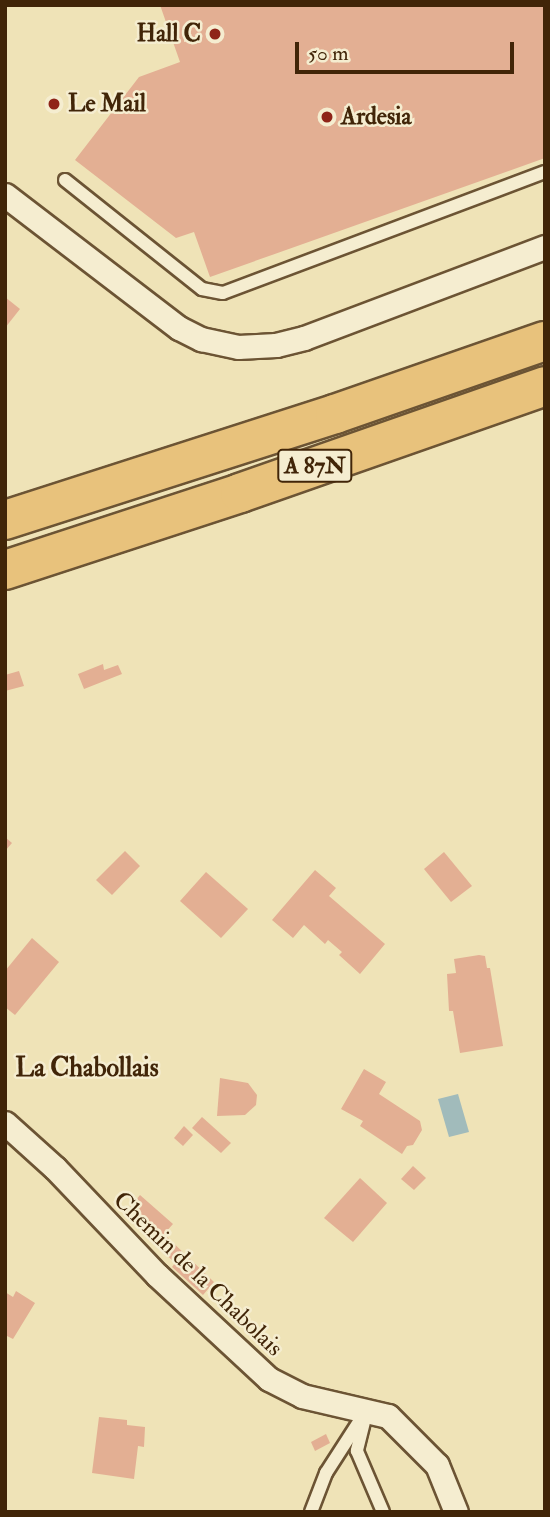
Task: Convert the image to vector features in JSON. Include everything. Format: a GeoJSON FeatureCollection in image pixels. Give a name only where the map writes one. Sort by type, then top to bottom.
{"type":"FeatureCollection","features":[{"type":"Feature","properties":{"kind":"highway","name":"A 87N"},"geometry":{"type":"LineString","coordinates":[[5,520],[295,427],[545,341]]}},
{"type":"Feature","properties":{"kind":"highway","name":"A 87N"},"geometry":{"type":"LineString","coordinates":[[5,570],[240,493],[545,386]]}},
{"type":"Feature","properties":{"kind":"street"},"geometry":{"type":"LineString","coordinates":[[5,195],[179,328],[201,339],[238,347],[276,345],[304,338],[545,247]]}},
{"type":"Feature","properties":{"kind":"street","name":"Chemin de la Chabolais"},"geometry":{"type":"LineString","coordinates":[[5,1123],[55,1168],[157,1275],[269,1379],[302,1396],[388,1416],[437,1465],[456,1512]]}},
{"type":"Feature","properties":{"kind":"lane"},"geometry":{"type":"LineString","coordinates":[[65,180],[202,289],[223,293],[545,172]]}},
{"type":"Feature","properties":{"kind":"lane"},"geometry":{"type":"LineString","coordinates":[[311,1512],[326,1473],[366,1411]]}},
{"type":"Feature","properties":{"kind":"lane"},"geometry":{"type":"LineString","coordinates":[[366,1411],[358,1451],[383,1512]]}},
{"type":"Feature","properties":{"kind":"water"},"geometry":{"type":"Polygon","coordinates":[[[458,1094],[469,1132],[449,1137],[438,1099],[458,1094]]]}},
{"type":"Feature","properties":{"kind":"building","name":"Ardesia"},"geometry":{"type":"Polygon","coordinates":[[[160,5],[545,5],[545,158],[210,277],[194,232],[176,238],[75,160],[139,77],[180,62],[160,5]]]}},
{"type":"Feature","properties":{"kind":"building"},"geometry":{"type":"Polygon","coordinates":[[[5,297],[20,309],[5,328],[5,297]]]}},
{"type":"Feature","properties":{"kind":"building"},"geometry":{"type":"Polygon","coordinates":[[[103,664],[104,670],[118,665],[122,674],[84,689],[78,674],[103,664]]]}},
{"type":"Feature","properties":{"kind":"building"},"geometry":{"type":"Polygon","coordinates":[[[19,671],[24,686],[5,691],[5,675],[19,671]]]}},
{"type":"Feature","properties":{"kind":"building"},"geometry":{"type":"Polygon","coordinates":[[[5,837],[12,843],[5,851],[5,837]]]}},
{"type":"Feature","properties":{"kind":"building"},"geometry":{"type":"Polygon","coordinates":[[[125,851],[140,866],[112,895],[96,880],[125,851]]]}},
{"type":"Feature","properties":{"kind":"building"},"geometry":{"type":"Polygon","coordinates":[[[444,852],[472,886],[451,902],[424,869],[444,852]]]}},
{"type":"Feature","properties":{"kind":"building"},"geometry":{"type":"Polygon","coordinates":[[[315,870],[336,888],[329,896],[385,944],[360,974],[339,955],[342,952],[328,940],[325,944],[304,925],[293,938],[272,920],[315,870]]]}},
{"type":"Feature","properties":{"kind":"building"},"geometry":{"type":"Polygon","coordinates":[[[206,872],[248,909],[221,938],[180,901],[206,872]]]}},
{"type":"Feature","properties":{"kind":"building"},"geometry":{"type":"Polygon","coordinates":[[[32,938],[59,962],[15,1015],[5,1007],[5,971],[32,938]]]}},
{"type":"Feature","properties":{"kind":"building"},"geometry":{"type":"Polygon","coordinates":[[[485,956],[487,968],[490,968],[503,1046],[460,1053],[453,1011],[449,1011],[447,974],[456,973],[454,959],[485,956]]]}},
{"type":"Feature","properties":{"kind":"building"},"geometry":{"type":"Polygon","coordinates":[[[364,1069],[386,1082],[379,1094],[420,1121],[422,1130],[413,1145],[407,1146],[402,1154],[360,1126],[363,1121],[341,1109],[364,1069]]]}},
{"type":"Feature","properties":{"kind":"building"},"geometry":{"type":"Polygon","coordinates":[[[220,1078],[248,1083],[257,1095],[256,1105],[245,1115],[217,1116],[220,1078]]]}},
{"type":"Feature","properties":{"kind":"building"},"geometry":{"type":"Polygon","coordinates":[[[202,1117],[231,1143],[221,1153],[192,1128],[202,1117]]]}},
{"type":"Feature","properties":{"kind":"building"},"geometry":{"type":"Polygon","coordinates":[[[184,1126],[193,1135],[183,1146],[174,1138],[184,1126]]]}},
{"type":"Feature","properties":{"kind":"building"},"geometry":{"type":"Polygon","coordinates":[[[413,1166],[426,1178],[414,1190],[401,1179],[413,1166]]]}},
{"type":"Feature","properties":{"kind":"building"},"geometry":{"type":"Polygon","coordinates":[[[360,1178],[387,1203],[353,1242],[324,1218],[360,1178]]]}},
{"type":"Feature","properties":{"kind":"building"},"geometry":{"type":"Polygon","coordinates":[[[140,1195],[173,1224],[164,1234],[214,1282],[203,1295],[172,1267],[175,1263],[124,1215],[140,1195]]]}},
{"type":"Feature","properties":{"kind":"building"},"geometry":{"type":"Polygon","coordinates":[[[16,1291],[35,1303],[13,1339],[5,1335],[5,1292],[13,1297],[16,1291]]]}},
{"type":"Feature","properties":{"kind":"building"},"geometry":{"type":"Polygon","coordinates":[[[99,1417],[127,1420],[127,1425],[145,1427],[144,1447],[138,1446],[134,1479],[92,1473],[99,1417]]]}},
{"type":"Feature","properties":{"kind":"building"},"geometry":{"type":"Polygon","coordinates":[[[326,1434],[330,1443],[315,1451],[311,1442],[326,1434]]]}},
{"type":"Feature","properties":{"kind":"place","name":"Hall C"},"geometry":{"type":"Point","coordinates":[215,34]}},
{"type":"Feature","properties":{"kind":"place","name":"Le Mail"},"geometry":{"type":"Point","coordinates":[54,104]}},
{"type":"Feature","properties":{"kind":"place","name":"Ardesia"},"geometry":{"type":"Point","coordinates":[327,117]}},
{"type":"Feature","properties":{"kind":"district","name":"La Chabollais"},"geometry":{"type":"Point","coordinates":[87,1069]}}]}
